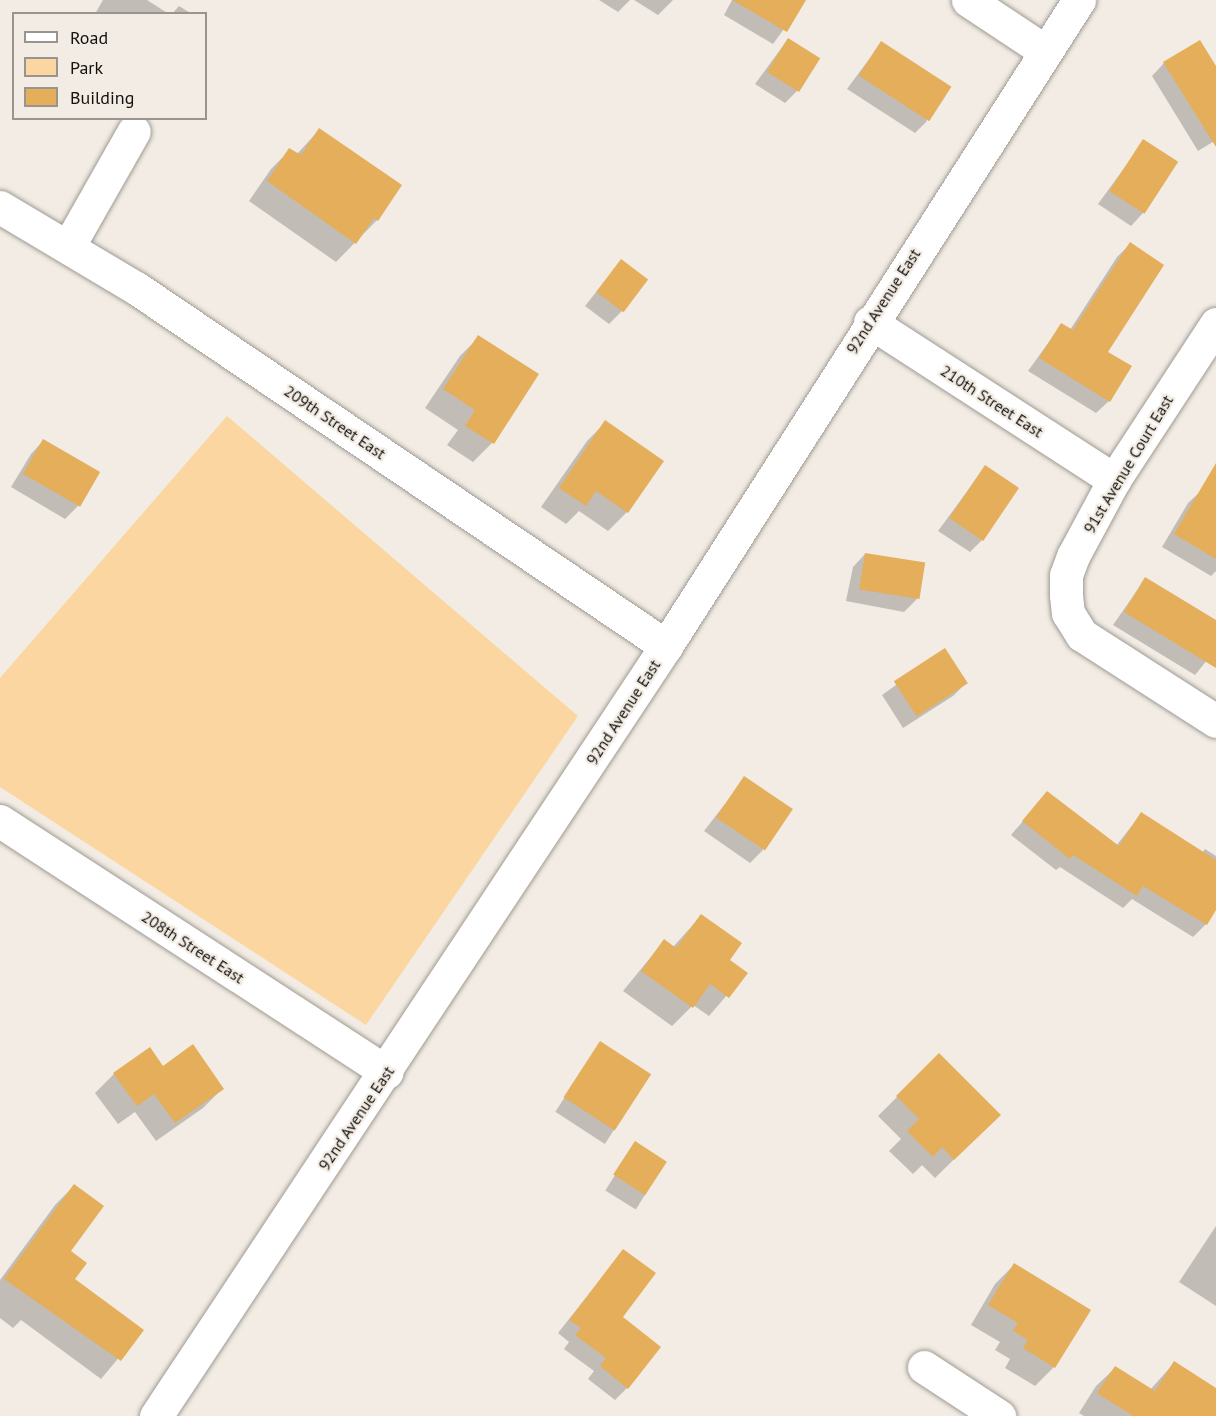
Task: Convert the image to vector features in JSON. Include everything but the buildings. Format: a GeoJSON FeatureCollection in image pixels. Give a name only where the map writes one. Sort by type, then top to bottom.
{"type":"FeatureCollection","features":[{"type":"Feature","properties":{"kind":"street"},"geometry":{"type":"LineString","coordinates":[[968,0],[1045,51]]}},
{"type":"Feature","properties":{"kind":"street","name":"92nd Avenue East"},"geometry":{"type":"LineString","coordinates":[[156,1416],[387,1072],[666,645],[870,322],[1078,0]]}},
{"type":"Feature","properties":{"kind":"street"},"geometry":{"type":"LineString","coordinates":[[68,247],[134,131]]}},
{"type":"Feature","properties":{"kind":"street","name":"209th Street East"},"geometry":{"type":"LineString","coordinates":[[0,207],[136,288],[666,645]]}},
{"type":"Feature","properties":{"kind":"street","name":"210th Street East"},"geometry":{"type":"LineString","coordinates":[[870,322],[1114,480]]}},
{"type":"Feature","properties":{"kind":"street","name":"91st Avenue Court East"},"geometry":{"type":"LineString","coordinates":[[1216,324],[1114,480],[1066,574],[1068,614],[1082,635],[1216,721]]}},
{"type":"Feature","properties":{"kind":"street","name":"208th Street East"},"geometry":{"type":"LineString","coordinates":[[0,821],[387,1072]]}},
{"type":"Feature","properties":{"kind":"street"},"geometry":{"type":"LineString","coordinates":[[924,1367],[999,1416]]}},
{"type":"Feature","properties":{"kind":"green space"},"geometry":{"type":"Polygon","coordinates":[[[227,416],[578,716],[366,1025],[0,787],[0,678],[227,416]]]}}]}
